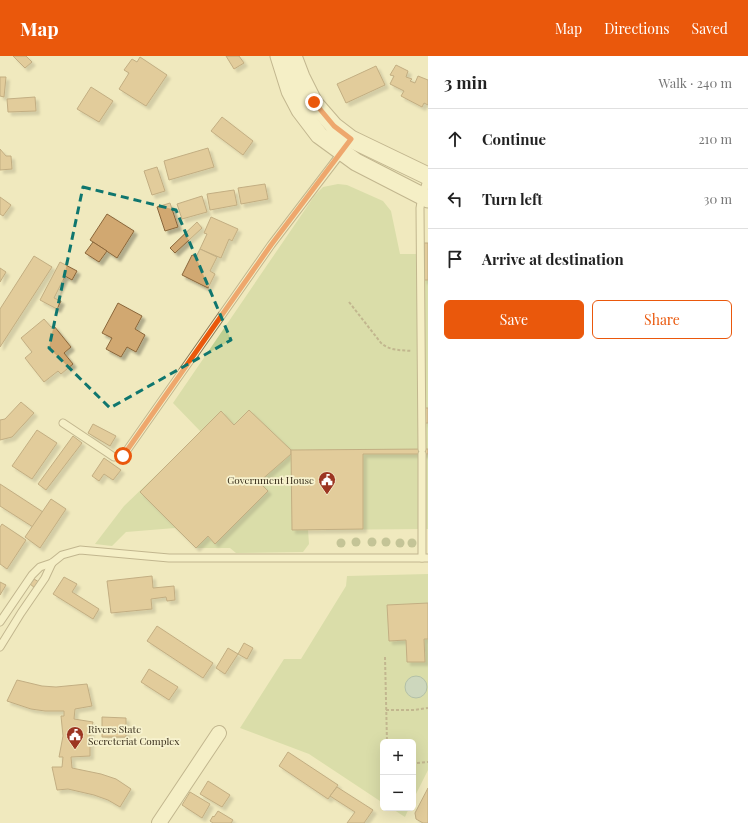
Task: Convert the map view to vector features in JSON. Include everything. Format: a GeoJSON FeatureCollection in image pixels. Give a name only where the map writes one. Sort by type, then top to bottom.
{"type":"FeatureCollection","features":[{"type":"Feature","properties":{"kind":"street"},"geometry":{"type":"LineString","coordinates":[[278,56],[290,91],[300,110],[319,135],[428,177]]}},
{"type":"Feature","properties":{"kind":"street"},"geometry":{"type":"LineString","coordinates":[[293,56],[314,102],[334,126],[356,162],[425,197]]}},
{"type":"Feature","properties":{"kind":"street"},"geometry":{"type":"LineString","coordinates":[[159,823],[219,733]]}},
{"type":"Feature","properties":{"kind":"lane"},"geometry":{"type":"LineString","coordinates":[[63,423],[114,457],[123,456],[271,245],[346,145]]}},
{"type":"Feature","properties":{"kind":"lane"},"geometry":{"type":"LineString","coordinates":[[0,622],[32,575],[40,567],[52,563],[62,555],[80,550],[169,558],[425,558],[422,451],[425,438],[425,352],[420,254],[420,208],[425,197],[428,177]]}},
{"type":"Feature","properties":{"kind":"lane"},"geometry":{"type":"LineString","coordinates":[[0,647],[45,578],[52,563]]}},
{"type":"Feature","properties":{"kind":"path"},"geometry":{"type":"LineString","coordinates":[[349,302],[385,346],[395,350],[425,352]]}},
{"type":"Feature","properties":{"kind":"path"},"geometry":{"type":"LineString","coordinates":[[385,657],[387,739]]}},
{"type":"Feature","properties":{"kind":"path"},"geometry":{"type":"LineString","coordinates":[[386,710],[414,710],[428,708]]}},
{"type":"Feature","properties":{"kind":"path"},"geometry":{"type":"LineString","coordinates":[[416,764],[428,762]]}},
{"type":"Feature","properties":{"kind":"highlighted area"},"geometry":{"type":"Polygon","coordinates":[[[83,187],[176,210],[231,340],[110,408],[49,348],[83,187]]]}},
{"type":"Feature","properties":{"kind":"green space"},"geometry":{"type":"Polygon","coordinates":[[[338,184],[347,185],[383,201],[391,211],[400,254],[424,254],[428,280],[428,529],[308,530],[309,544],[303,552],[236,553],[230,548],[196,548],[175,528],[126,532],[112,546],[95,544],[124,506],[201,432],[173,403],[315,195],[323,187],[338,184]]]}},
{"type":"Feature","properties":{"kind":"green space"},"geometry":{"type":"Polygon","coordinates":[[[428,574],[428,770],[416,794],[416,739],[380,739],[380,801],[309,754],[240,728],[284,659],[301,659],[346,586],[347,576],[428,574]]]}},
{"type":"Feature","properties":{"kind":"green space"},"geometry":{"type":"Polygon","coordinates":[[[396,811],[408,811],[405,817],[396,811]]]}},
{"type":"Feature","properties":{"kind":"water"},"geometry":{"type":"Polygon","coordinates":[[[416,676],[424,679],[427,687],[424,695],[416,698],[408,695],[405,687],[408,679],[416,676]]]}},
{"type":"Feature","properties":{"kind":"building"},"geometry":{"type":"Polygon","coordinates":[[[13,56],[26,56],[32,62],[25,68],[13,56]]]}},
{"type":"Feature","properties":{"kind":"building"},"geometry":{"type":"Polygon","coordinates":[[[226,56],[239,56],[244,63],[234,69],[226,56]]]}},
{"type":"Feature","properties":{"kind":"building"},"geometry":{"type":"Polygon","coordinates":[[[140,57],[167,75],[146,106],[119,89],[129,73],[124,70],[132,59],[137,62],[140,57]]]}},
{"type":"Feature","properties":{"kind":"building"},"geometry":{"type":"Polygon","coordinates":[[[396,65],[408,71],[406,77],[412,79],[410,81],[415,83],[418,76],[428,80],[428,105],[424,103],[422,107],[401,96],[404,91],[390,84],[394,76],[390,75],[396,65]]]}},
{"type":"Feature","properties":{"kind":"building"},"geometry":{"type":"Polygon","coordinates":[[[376,66],[385,85],[346,103],[337,84],[376,66]]]}},
{"type":"Feature","properties":{"kind":"building"},"geometry":{"type":"Polygon","coordinates":[[[0,77],[6,77],[4,97],[0,96],[0,77]]]}},
{"type":"Feature","properties":{"kind":"building"},"geometry":{"type":"Polygon","coordinates":[[[91,87],[113,101],[99,122],[77,109],[91,87]]]}},
{"type":"Feature","properties":{"kind":"building"},"geometry":{"type":"Polygon","coordinates":[[[35,97],[36,111],[8,112],[7,99],[35,97]]]}},
{"type":"Feature","properties":{"kind":"building"},"geometry":{"type":"Polygon","coordinates":[[[222,117],[253,141],[243,155],[211,131],[222,117]]]}},
{"type":"Feature","properties":{"kind":"building"},"geometry":{"type":"Polygon","coordinates":[[[208,148],[214,167],[169,180],[164,161],[208,148]]]}},
{"type":"Feature","properties":{"kind":"building"},"geometry":{"type":"Polygon","coordinates":[[[0,149],[6,156],[11,156],[12,169],[0,170],[0,149]]]}},
{"type":"Feature","properties":{"kind":"building"},"geometry":{"type":"Polygon","coordinates":[[[157,167],[165,191],[152,195],[144,171],[157,167]]]}},
{"type":"Feature","properties":{"kind":"building"},"geometry":{"type":"Polygon","coordinates":[[[265,184],[268,199],[241,204],[238,188],[265,184]]]}},
{"type":"Feature","properties":{"kind":"building"},"geometry":{"type":"Polygon","coordinates":[[[234,190],[237,205],[210,210],[207,194],[234,190]]]}},
{"type":"Feature","properties":{"kind":"building"},"geometry":{"type":"Polygon","coordinates":[[[202,196],[207,212],[182,219],[177,204],[202,196]]]}},
{"type":"Feature","properties":{"kind":"building"},"geometry":{"type":"Polygon","coordinates":[[[0,197],[11,205],[3,216],[0,214],[0,197]]]}},
{"type":"Feature","properties":{"kind":"building"},"geometry":{"type":"Polygon","coordinates":[[[170,203],[178,227],[165,231],[157,207],[170,203]]]}},
{"type":"Feature","properties":{"kind":"building"},"geometry":{"type":"Polygon","coordinates":[[[107,214],[134,231],[117,258],[90,240],[107,214]]]}},
{"type":"Feature","properties":{"kind":"building"},"geometry":{"type":"Polygon","coordinates":[[[211,217],[238,229],[232,241],[229,239],[221,258],[200,249],[207,234],[204,233],[211,217]]]}},
{"type":"Feature","properties":{"kind":"building"},"geometry":{"type":"Polygon","coordinates":[[[197,222],[202,228],[175,253],[170,248],[197,222]]]}},
{"type":"Feature","properties":{"kind":"building"},"geometry":{"type":"Polygon","coordinates":[[[93,242],[107,251],[99,262],[85,253],[93,242]]]}},
{"type":"Feature","properties":{"kind":"building"},"geometry":{"type":"Polygon","coordinates":[[[424,243],[428,243],[428,280],[424,280],[424,243]]]}},
{"type":"Feature","properties":{"kind":"building"},"geometry":{"type":"Polygon","coordinates":[[[200,249],[217,257],[210,271],[215,274],[208,288],[182,275],[192,255],[196,257],[200,249]]]}},
{"type":"Feature","properties":{"kind":"building"},"geometry":{"type":"Polygon","coordinates":[[[34,256],[52,267],[0,347],[0,309],[34,256]]]}},
{"type":"Feature","properties":{"kind":"building"},"geometry":{"type":"Polygon","coordinates":[[[60,262],[77,271],[72,280],[65,276],[54,298],[61,301],[57,309],[40,300],[60,262]]]}},
{"type":"Feature","properties":{"kind":"building"},"geometry":{"type":"Polygon","coordinates":[[[0,268],[6,272],[0,282],[0,268]]]}},
{"type":"Feature","properties":{"kind":"building"},"geometry":{"type":"Polygon","coordinates":[[[118,303],[142,316],[135,329],[145,335],[136,352],[127,347],[121,357],[106,349],[112,338],[102,333],[118,303]]]}},
{"type":"Feature","properties":{"kind":"building"},"geometry":{"type":"Polygon","coordinates":[[[44,319],[51,327],[54,326],[71,347],[64,353],[73,364],[61,374],[58,371],[44,382],[25,358],[32,352],[21,338],[44,319]]]}},
{"type":"Feature","properties":{"kind":"building"},"geometry":{"type":"Polygon","coordinates":[[[21,402],[34,413],[12,437],[0,440],[0,420],[5,419],[21,402]]]}},
{"type":"Feature","properties":{"kind":"building"},"geometry":{"type":"Polygon","coordinates":[[[425,408],[428,408],[428,423],[425,423],[425,408]]]}},
{"type":"Feature","properties":{"kind":"building"},"geometry":{"type":"Polygon","coordinates":[[[249,410],[291,450],[291,454],[259,482],[268,491],[215,544],[208,536],[196,548],[140,492],[221,411],[234,425],[249,410]]]}},
{"type":"Feature","properties":{"kind":"building"},"geometry":{"type":"Polygon","coordinates":[[[93,424],[116,436],[110,446],[88,433],[93,424]]]}},
{"type":"Feature","properties":{"kind":"building"},"geometry":{"type":"Polygon","coordinates":[[[37,430],[57,443],[32,479],[12,466],[37,430]]]}},
{"type":"Feature","properties":{"kind":"building"},"geometry":{"type":"Polygon","coordinates":[[[73,436],[82,443],[46,490],[38,484],[73,436]]]}},
{"type":"Feature","properties":{"kind":"building","name":"Government House"},"geometry":{"type":"Polygon","coordinates":[[[428,449],[428,454],[363,454],[363,529],[292,530],[291,450],[428,449]]]}},
{"type":"Feature","properties":{"kind":"building"},"geometry":{"type":"Polygon","coordinates":[[[104,458],[121,470],[113,480],[104,474],[99,481],[92,476],[104,458]]]}},
{"type":"Feature","properties":{"kind":"building"},"geometry":{"type":"Polygon","coordinates":[[[0,484],[43,512],[33,527],[0,506],[0,484]]]}},
{"type":"Feature","properties":{"kind":"building"},"geometry":{"type":"Polygon","coordinates":[[[51,499],[66,509],[40,548],[25,537],[51,499]]]}},
{"type":"Feature","properties":{"kind":"building"},"geometry":{"type":"Polygon","coordinates":[[[2,524],[26,540],[7,569],[0,564],[0,527],[2,524]]]}},
{"type":"Feature","properties":{"kind":"building"},"geometry":{"type":"Polygon","coordinates":[[[152,576],[153,588],[174,586],[175,600],[167,601],[166,597],[151,599],[152,609],[111,613],[107,581],[152,576]]]}},
{"type":"Feature","properties":{"kind":"building"},"geometry":{"type":"Polygon","coordinates":[[[64,577],[77,584],[72,592],[99,609],[93,619],[53,594],[64,577]]]}},
{"type":"Feature","properties":{"kind":"building"},"geometry":{"type":"Polygon","coordinates":[[[34,579],[39,582],[35,588],[30,584],[34,579]]]}},
{"type":"Feature","properties":{"kind":"building"},"geometry":{"type":"Polygon","coordinates":[[[0,582],[6,585],[0,595],[0,582]]]}},
{"type":"Feature","properties":{"kind":"building"},"geometry":{"type":"Polygon","coordinates":[[[428,603],[428,639],[424,639],[425,662],[407,662],[406,640],[389,641],[387,605],[428,603]]]}},
{"type":"Feature","properties":{"kind":"building"},"geometry":{"type":"Polygon","coordinates":[[[157,626],[213,663],[203,678],[147,641],[157,626]]]}},
{"type":"Feature","properties":{"kind":"building"},"geometry":{"type":"Polygon","coordinates":[[[244,643],[253,648],[247,659],[238,654],[244,643]]]}},
{"type":"Feature","properties":{"kind":"building"},"geometry":{"type":"Polygon","coordinates":[[[228,648],[238,654],[225,674],[216,668],[228,648]]]}},
{"type":"Feature","properties":{"kind":"building"},"geometry":{"type":"Polygon","coordinates":[[[149,669],[178,687],[169,700],[141,682],[149,669]]]}},
{"type":"Feature","properties":{"kind":"building","name":"Rivers State Secreteriat Complex"},"geometry":{"type":"Polygon","coordinates":[[[17,680],[42,686],[56,687],[87,684],[92,706],[75,709],[74,719],[93,722],[90,735],[90,756],[71,757],[72,768],[101,774],[116,779],[131,789],[120,807],[108,800],[94,795],[68,789],[57,790],[52,767],[62,767],[63,757],[59,757],[63,736],[61,716],[64,716],[64,711],[31,709],[7,701],[17,680]]]}},
{"type":"Feature","properties":{"kind":"building"},"geometry":{"type":"Polygon","coordinates":[[[102,717],[126,718],[126,737],[102,737],[102,717]]]}},
{"type":"Feature","properties":{"kind":"building"},"geometry":{"type":"Polygon","coordinates":[[[288,752],[338,785],[328,799],[279,766],[288,752]]]}},
{"type":"Feature","properties":{"kind":"building"},"geometry":{"type":"Polygon","coordinates":[[[208,781],[230,795],[222,807],[200,794],[208,781]]]}},
{"type":"Feature","properties":{"kind":"building"},"geometry":{"type":"Polygon","coordinates":[[[337,787],[373,810],[364,823],[347,823],[355,812],[330,796],[337,787]]]}},
{"type":"Feature","properties":{"kind":"building"},"geometry":{"type":"Polygon","coordinates":[[[428,788],[428,823],[423,823],[416,819],[415,813],[428,788]]]}},
{"type":"Feature","properties":{"kind":"building"},"geometry":{"type":"Polygon","coordinates":[[[190,792],[210,804],[202,818],[182,805],[190,792]]]}},
{"type":"Feature","properties":{"kind":"building"},"geometry":{"type":"Polygon","coordinates":[[[218,811],[233,820],[231,823],[213,823],[210,821],[218,811]]]}},
{"type":"Feature","properties":{"kind":"place","name":"Government House"},"geometry":{"type":"Point","coordinates":[327,495]}},
{"type":"Feature","properties":{"kind":"place","name":"Rivers State Secreteriat Complex"},"geometry":{"type":"Point","coordinates":[75,750]}},
{"type":"Feature","properties":{"kind":"route"},"geometry":{"type":"LineString","coordinates":[[123,456],[271,245],[351,139],[334,126],[314,102]]}}]}
